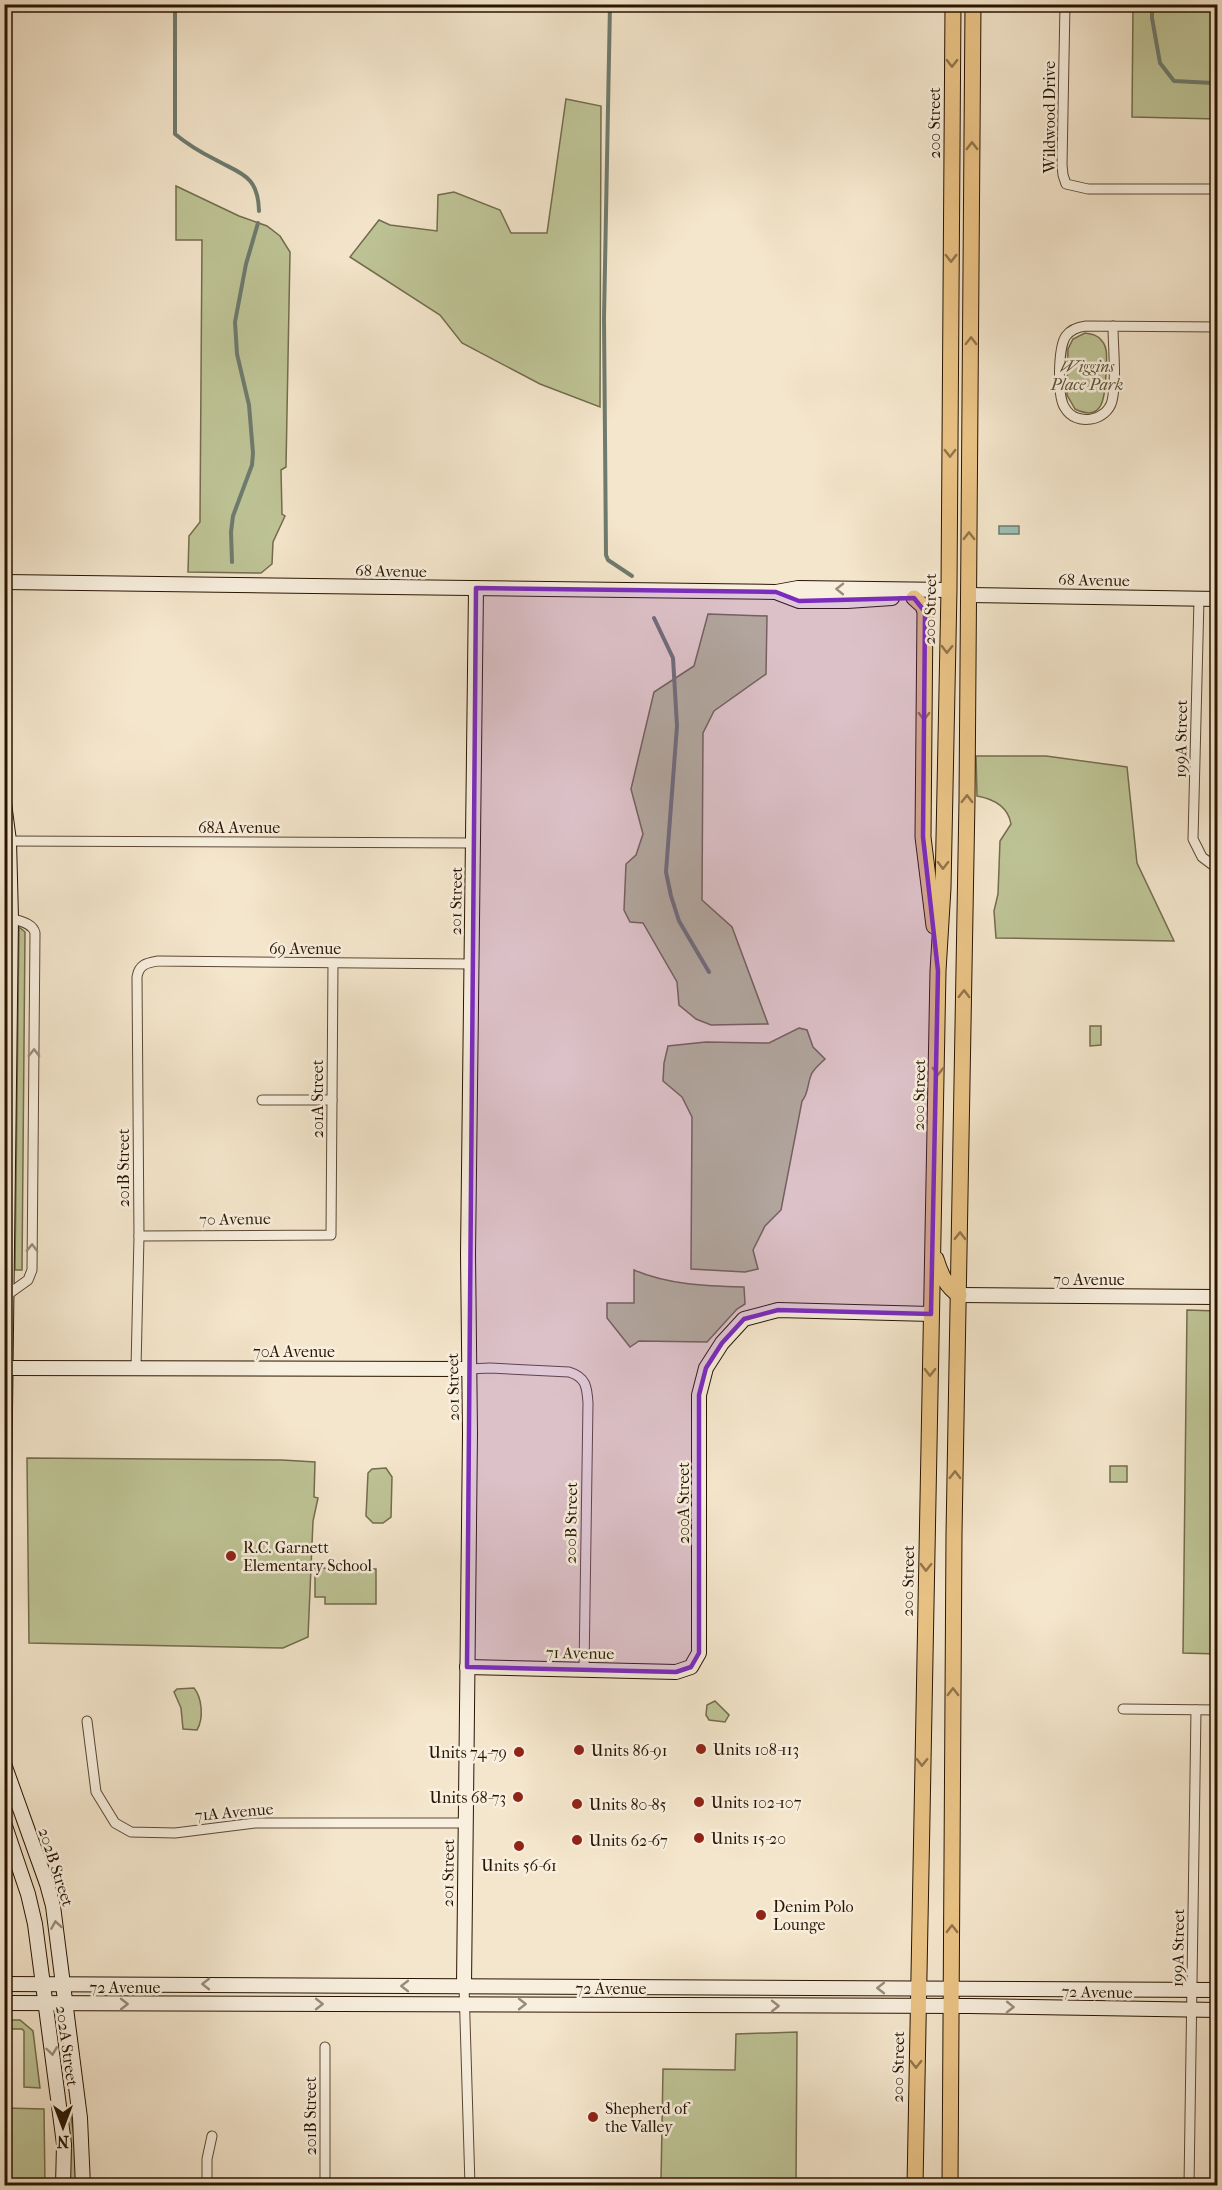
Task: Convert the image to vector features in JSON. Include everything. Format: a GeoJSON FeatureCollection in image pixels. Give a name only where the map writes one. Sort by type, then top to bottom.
{"type":"FeatureCollection","features":[{"type":"Feature","properties":{"kind":"main road","name":"200 Street"},"geometry":{"type":"LineString","coordinates":[[915,2186],[938,970],[943,888],[949,590],[952,4]]}},
{"type":"Feature","properties":{"kind":"main road"},"geometry":{"type":"LineString","coordinates":[[950,2186],[954,1534],[969,595],[974,4]]}},
{"type":"Feature","properties":{"kind":"main road"},"geometry":{"type":"LineString","coordinates":[[914,598],[923,606],[925,612],[924,837],[938,970]]}},
{"type":"Feature","properties":{"kind":"main road"},"geometry":{"type":"LineString","coordinates":[[933,1248],[941,1275],[949,1288],[959,1295]]}},
{"type":"Feature","properties":{"kind":"street","name":"Wildwood Drive"},"geometry":{"type":"LineString","coordinates":[[1065,4],[1062,165],[1066,184],[1088,189],[1218,189]]}},
{"type":"Feature","properties":{"kind":"street"},"geometry":{"type":"LineString","coordinates":[[1113,327],[1113,389],[1110,407],[1097,417],[1088,420],[1080,418],[1067,412],[1061,400],[1060,355],[1062,342],[1070,332],[1080,327],[1113,327],[1218,327]]}},
{"type":"Feature","properties":{"kind":"street","name":"68 Avenue"},"geometry":{"type":"LineString","coordinates":[[4,582],[776,592],[798,588],[949,590]]}},
{"type":"Feature","properties":{"kind":"street"},"geometry":{"type":"LineString","coordinates":[[4,588],[30,583]]}},
{"type":"Feature","properties":{"kind":"street","name":"201 Street"},"geometry":{"type":"LineString","coordinates":[[470,2186],[464,1986],[469,1369],[467,1300],[476,588]]}},
{"type":"Feature","properties":{"kind":"street","name":"68 Avenue"},"geometry":{"type":"LineString","coordinates":[[776,592],[800,601],[914,598]]}},
{"type":"Feature","properties":{"kind":"street","name":"68 Avenue"},"geometry":{"type":"LineString","coordinates":[[969,595],[1218,599]]}},
{"type":"Feature","properties":{"kind":"street","name":"199A Street"},"geometry":{"type":"LineString","coordinates":[[1199,599],[1194,839],[1202,857],[1218,869]]}},
{"type":"Feature","properties":{"kind":"street"},"geometry":{"type":"LineString","coordinates":[[4,803],[11,918],[4,1493]]}},
{"type":"Feature","properties":{"kind":"street","name":"68A Avenue"},"geometry":{"type":"LineString","coordinates":[[7,841],[473,843]]}},
{"type":"Feature","properties":{"kind":"street"},"geometry":{"type":"LineString","coordinates":[[6,1295],[24,1283],[30,1275],[32,1235],[35,933],[30,926],[11,918]]}},
{"type":"Feature","properties":{"kind":"street","name":"69 Avenue"},"geometry":{"type":"LineString","coordinates":[[139,968],[143,964],[158,962],[472,964]]}},
{"type":"Feature","properties":{"kind":"street","name":"201A Street"},"geometry":{"type":"LineString","coordinates":[[331,1234],[333,963]]}},
{"type":"Feature","properties":{"kind":"street","name":"201B Street"},"geometry":{"type":"LineString","coordinates":[[136,1368],[137,977],[139,968]]}},
{"type":"Feature","properties":{"kind":"street"},"geometry":{"type":"LineString","coordinates":[[262,1100],[332,1100]]}},
{"type":"Feature","properties":{"kind":"street","name":"70 Avenue"},"geometry":{"type":"LineString","coordinates":[[138,1236],[331,1234]]}},
{"type":"Feature","properties":{"kind":"street","name":"70 Avenue"},"geometry":{"type":"LineString","coordinates":[[959,1295],[1218,1297]]}},
{"type":"Feature","properties":{"kind":"street","name":"200A Street"},"geometry":{"type":"LineString","coordinates":[[691,1667],[699,1653],[699,1395],[706,1368],[722,1342],[744,1319],[778,1310],[931,1314]]}},
{"type":"Feature","properties":{"kind":"street","name":"70A Avenue"},"geometry":{"type":"LineString","coordinates":[[5,1368],[490,1368],[560,1371],[576,1374],[582,1378]]}},
{"type":"Feature","properties":{"kind":"street","name":"200B Street"},"geometry":{"type":"LineString","coordinates":[[582,1378],[586,1383],[588,1403],[584,1669]]}},
{"type":"Feature","properties":{"kind":"street","name":"71 Avenue"},"geometry":{"type":"LineString","coordinates":[[467,1667],[676,1672],[691,1667]]}},
{"type":"Feature","properties":{"kind":"street"},"geometry":{"type":"LineString","coordinates":[[1124,1709],[1218,1710]]}},
{"type":"Feature","properties":{"kind":"street","name":"199A Street"},"geometry":{"type":"LineString","coordinates":[[1189,2186],[1196,1710]]}},
{"type":"Feature","properties":{"kind":"street","name":"71A Avenue"},"geometry":{"type":"LineString","coordinates":[[87,1721],[96,1792],[116,1823],[131,1832],[175,1833],[255,1823],[465,1823]]}},
{"type":"Feature","properties":{"kind":"street","name":"202B Street"},"geometry":{"type":"LineString","coordinates":[[4,1764],[47,1884],[57,1932],[63,1983]]}},
{"type":"Feature","properties":{"kind":"street"},"geometry":{"type":"LineString","coordinates":[[4,1823],[28,1894],[35,1924],[42,1983]]}},
{"type":"Feature","properties":{"kind":"street","name":"202A Street"},"geometry":{"type":"LineString","coordinates":[[42,1983],[64,2144],[63,2186]]}},
{"type":"Feature","properties":{"kind":"street","name":"202A Street"},"geometry":{"type":"LineString","coordinates":[[63,1983],[80,2118],[83,2186]]}},
{"type":"Feature","properties":{"kind":"street","name":"72 Avenue"},"geometry":{"type":"LineString","coordinates":[[4,1984],[1218,1990]]}},
{"type":"Feature","properties":{"kind":"street","name":"72 Avenue"},"geometry":{"type":"LineString","coordinates":[[4,2003],[951,2006],[1218,2010]]}},
{"type":"Feature","properties":{"kind":"street","name":"201B Street"},"geometry":{"type":"LineString","coordinates":[[325,2047],[325,2186]]}},
{"type":"Feature","properties":{"kind":"street"},"geometry":{"type":"LineString","coordinates":[[207,2186],[207,2159],[212,2136]]}},
{"type":"Feature","properties":{"kind":"highlighted area"},"geometry":{"type":"Polygon","coordinates":[[[476,588],[776,592],[799,601],[914,598],[925,612],[923,837],[938,971],[931,1314],[778,1310],[744,1319],[722,1343],[706,1368],[699,1395],[699,1653],[691,1667],[676,1672],[467,1667],[476,588]]]}},
{"type":"Feature","properties":{"kind":"green space"},"geometry":{"type":"Polygon","coordinates":[[[1133,5],[1217,5],[1217,119],[1132,117],[1133,5]]]}},
{"type":"Feature","properties":{"kind":"green space"},"geometry":{"type":"Polygon","coordinates":[[[566,99],[601,106],[600,407],[540,384],[462,343],[440,315],[350,257],[379,220],[390,225],[437,231],[438,195],[454,192],[500,210],[511,233],[547,233],[566,99]]]}},
{"type":"Feature","properties":{"kind":"green space"},"geometry":{"type":"Polygon","coordinates":[[[176,186],[239,216],[267,226],[280,236],[290,252],[286,467],[281,470],[282,514],[285,516],[273,542],[272,564],[261,573],[188,572],[189,536],[200,522],[202,240],[176,240],[176,186]]]}},
{"type":"Feature","properties":{"kind":"green space","name":"Wiggins Place Park"},"geometry":{"type":"Polygon","coordinates":[[[1085,333],[1099,337],[1104,344],[1107,361],[1104,397],[1098,409],[1092,413],[1075,409],[1067,395],[1068,349],[1073,339],[1085,333]]]}},
{"type":"Feature","properties":{"kind":"green space"},"geometry":{"type":"Polygon","coordinates":[[[708,614],[767,616],[766,674],[714,711],[703,733],[702,900],[732,927],[768,1024],[711,1025],[696,1019],[679,1005],[677,982],[643,923],[630,922],[624,910],[626,864],[636,855],[643,834],[631,789],[654,692],[694,666],[708,614]]]}},
{"type":"Feature","properties":{"kind":"green space"},"geometry":{"type":"Polygon","coordinates":[[[976,756],[1046,756],[1127,767],[1137,863],[1174,941],[996,938],[994,911],[998,894],[1000,841],[1011,824],[1007,812],[999,804],[977,796],[976,756]]]}},
{"type":"Feature","properties":{"kind":"green space"},"geometry":{"type":"Polygon","coordinates":[[[19,927],[25,932],[22,1270],[15,1270],[19,927]]]}},
{"type":"Feature","properties":{"kind":"green space"},"geometry":{"type":"Polygon","coordinates":[[[1090,1026],[1101,1026],[1101,1045],[1090,1046],[1090,1026]]]}},
{"type":"Feature","properties":{"kind":"green space"},"geometry":{"type":"Polygon","coordinates":[[[799,1028],[807,1030],[813,1047],[825,1059],[812,1073],[802,1101],[781,1210],[765,1226],[753,1250],[758,1269],[745,1272],[691,1269],[692,1117],[682,1097],[663,1081],[668,1046],[706,1042],[769,1043],[799,1028]]]}},
{"type":"Feature","properties":{"kind":"green space"},"geometry":{"type":"Polygon","coordinates":[[[634,1270],[674,1282],[744,1287],[745,1304],[737,1309],[707,1342],[639,1341],[630,1347],[607,1318],[607,1303],[634,1303],[634,1270]]]}},
{"type":"Feature","properties":{"kind":"green space"},"geometry":{"type":"Polygon","coordinates":[[[1187,1310],[1217,1311],[1217,1654],[1183,1653],[1187,1310]]]}},
{"type":"Feature","properties":{"kind":"green space"},"geometry":{"type":"Polygon","coordinates":[[[27,1458],[315,1462],[314,1497],[318,1498],[313,1521],[308,1637],[283,1648],[29,1643],[27,1458]]]}},
{"type":"Feature","properties":{"kind":"green space"},"geometry":{"type":"Polygon","coordinates":[[[1110,1466],[1127,1466],[1127,1482],[1110,1482],[1110,1466]]]}},
{"type":"Feature","properties":{"kind":"green space"},"geometry":{"type":"Polygon","coordinates":[[[386,1468],[392,1477],[391,1517],[383,1523],[373,1523],[366,1516],[368,1473],[372,1469],[386,1468]]]}},
{"type":"Feature","properties":{"kind":"green space"},"geometry":{"type":"Polygon","coordinates":[[[315,1568],[376,1569],[376,1604],[325,1604],[325,1597],[315,1597],[315,1568]]]}},
{"type":"Feature","properties":{"kind":"green space"},"geometry":{"type":"Polygon","coordinates":[[[194,1688],[199,1697],[201,1720],[197,1730],[183,1729],[181,1708],[174,1692],[177,1689],[194,1688]]]}},
{"type":"Feature","properties":{"kind":"green space"},"geometry":{"type":"Polygon","coordinates":[[[715,1701],[729,1715],[725,1722],[709,1720],[706,1715],[707,1705],[715,1701]]]}},
{"type":"Feature","properties":{"kind":"green space"},"geometry":{"type":"Polygon","coordinates":[[[5,2020],[20,2020],[33,2031],[40,2088],[24,2087],[24,2031],[5,2029],[5,2020]]]}},
{"type":"Feature","properties":{"kind":"green space"},"geometry":{"type":"Polygon","coordinates":[[[797,2032],[796,2185],[666,2186],[661,2182],[663,2069],[735,2070],[736,2034],[797,2032]]]}},
{"type":"Feature","properties":{"kind":"green space"},"geometry":{"type":"Polygon","coordinates":[[[5,2108],[44,2109],[45,2185],[5,2185],[5,2108]]]}},
{"type":"Feature","properties":{"kind":"green space"},"geometry":{"type":"Polygon","coordinates":[[[68,2117],[71,2117],[76,2148],[76,2185],[70,2185],[68,2117]]]}},
{"type":"Feature","properties":{"kind":"water"},"geometry":{"type":"Polygon","coordinates":[[[999,526],[1019,526],[1019,534],[999,534],[999,526]]]}},
{"type":"Feature","properties":{"kind":"waterway"},"geometry":{"type":"LineString","coordinates":[[610,4],[604,318],[606,555],[608,560],[632,576]]}},
{"type":"Feature","properties":{"kind":"waterway"},"geometry":{"type":"LineString","coordinates":[[1152,4],[1152,18],[1160,63],[1174,81],[1213,83]]}},
{"type":"Feature","properties":{"kind":"waterway"},"geometry":{"type":"LineString","coordinates":[[175,12],[175,134],[246,177],[255,190],[259,211]]}},
{"type":"Feature","properties":{"kind":"waterway"},"geometry":{"type":"LineString","coordinates":[[232,562],[233,516],[252,465],[253,453],[249,405],[237,354],[235,322],[246,264],[258,223]]}},
{"type":"Feature","properties":{"kind":"waterway"},"geometry":{"type":"LineString","coordinates":[[654,618],[673,658],[677,726],[666,872],[679,921],[709,972]]}},
{"type":"Feature","properties":{"kind":"place","name":"R.C. Garnett Elementary School"},"geometry":{"type":"Point","coordinates":[231,1556]}},
{"type":"Feature","properties":{"kind":"place","name":"Units 108-113"},"geometry":{"type":"Point","coordinates":[701,1749]}},
{"type":"Feature","properties":{"kind":"place","name":"Units 86-91"},"geometry":{"type":"Point","coordinates":[579,1750]}},
{"type":"Feature","properties":{"kind":"place","name":"Units 74-79"},"geometry":{"type":"Point","coordinates":[519,1752]}},
{"type":"Feature","properties":{"kind":"place","name":"Units 68-73"},"geometry":{"type":"Point","coordinates":[518,1797]}},
{"type":"Feature","properties":{"kind":"place","name":"Units 102-107"},"geometry":{"type":"Point","coordinates":[699,1802]}},
{"type":"Feature","properties":{"kind":"place","name":"Units 80-85"},"geometry":{"type":"Point","coordinates":[577,1804]}},
{"type":"Feature","properties":{"kind":"place","name":"Units 15-20"},"geometry":{"type":"Point","coordinates":[699,1838]}},
{"type":"Feature","properties":{"kind":"place","name":"Units 62-67"},"geometry":{"type":"Point","coordinates":[577,1840]}},
{"type":"Feature","properties":{"kind":"place","name":"Units 56-61"},"geometry":{"type":"Point","coordinates":[519,1846]}},
{"type":"Feature","properties":{"kind":"place","name":"Denim Polo Lounge"},"geometry":{"type":"Point","coordinates":[761,1915]}},
{"type":"Feature","properties":{"kind":"place","name":"Shepherd of the Valley"},"geometry":{"type":"Point","coordinates":[593,2117]}}]}
